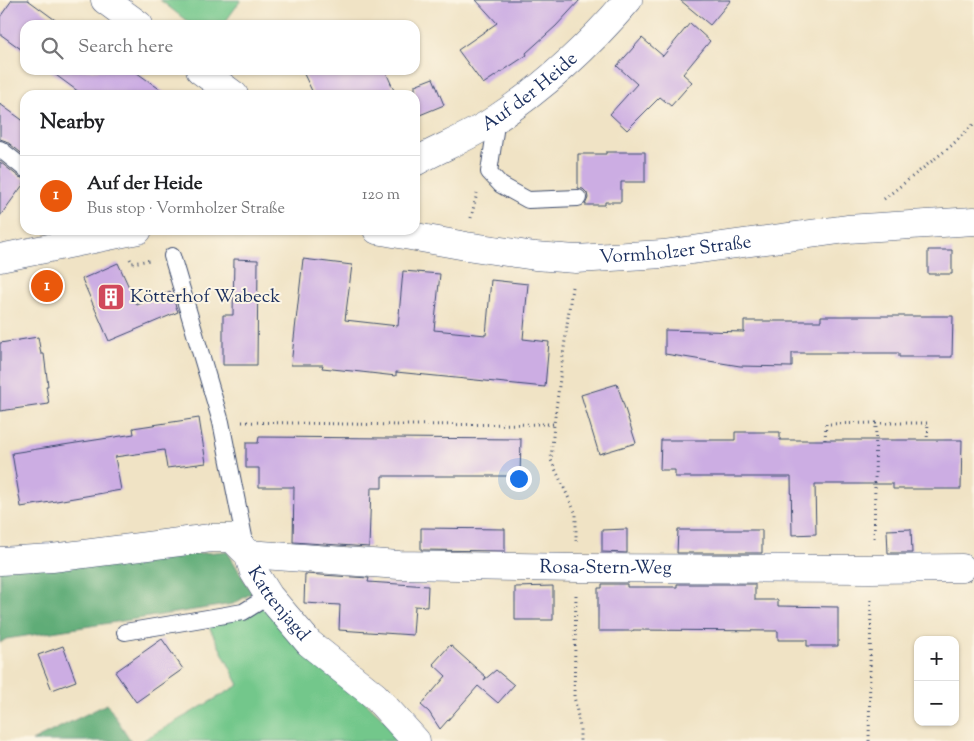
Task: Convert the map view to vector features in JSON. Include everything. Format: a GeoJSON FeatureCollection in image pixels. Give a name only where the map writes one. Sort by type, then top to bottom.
{"type":"FeatureCollection","features":[{"type":"Feature","properties":{"kind":"street"},"geometry":{"type":"LineString","coordinates":[[105,0],[132,20]]}},
{"type":"Feature","properties":{"kind":"street","name":"Auf der Heide"},"geometry":{"type":"LineString","coordinates":[[420,159],[497,118],[538,88],[600,33],[628,0]]}},
{"type":"Feature","properties":{"kind":"street"},"geometry":{"type":"LineString","coordinates":[[207,75],[227,90]]}},
{"type":"Feature","properties":{"kind":"street","name":"Vormholzer Straße"},"geometry":{"type":"LineString","coordinates":[[408,235],[535,256],[576,259],[663,254],[847,229],[974,221]]}},
{"type":"Feature","properties":{"kind":"street"},"geometry":{"type":"LineString","coordinates":[[0,258],[113,235]]}},
{"type":"Feature","properties":{"kind":"street","name":"Kattenjagd"},"geometry":{"type":"LineString","coordinates":[[0,561],[52,558],[211,538],[232,538],[248,554],[254,572],[269,596],[309,643],[375,696],[416,741]]}},
{"type":"Feature","properties":{"kind":"street","name":"Rosa-Stern-Weg"},"geometry":{"type":"LineString","coordinates":[[248,554],[399,565],[577,568],[962,568]]}},
{"type":"Feature","properties":{"kind":"lane"},"geometry":{"type":"LineString","coordinates":[[497,118],[489,172],[501,185],[528,200],[578,198]]}},
{"type":"Feature","properties":{"kind":"lane"},"geometry":{"type":"LineString","coordinates":[[0,149],[20,165]]}},
{"type":"Feature","properties":{"kind":"lane"},"geometry":{"type":"LineString","coordinates":[[172,256],[221,422],[248,554]]}},
{"type":"Feature","properties":{"kind":"lane"},"geometry":{"type":"LineString","coordinates":[[125,632],[243,612],[269,596]]}},
{"type":"Feature","properties":{"kind":"path"},"geometry":{"type":"LineString","coordinates":[[847,229],[951,146],[974,124]]}},
{"type":"Feature","properties":{"kind":"path"},"geometry":{"type":"LineString","coordinates":[[474,204],[476,196]]}},
{"type":"Feature","properties":{"kind":"path"},"geometry":{"type":"LineString","coordinates":[[576,259],[551,460],[576,514],[577,568],[574,696],[580,727],[580,741]]}},
{"type":"Feature","properties":{"kind":"path"},"geometry":{"type":"LineString","coordinates":[[221,422],[399,425],[554,424]]}},
{"type":"Feature","properties":{"kind":"path"},"geometry":{"type":"LineString","coordinates":[[869,741],[871,569],[874,553],[876,423]]}},
{"type":"Feature","properties":{"kind":"path"},"geometry":{"type":"LineString","coordinates":[[825,440],[826,424],[928,423],[927,440]]}},
{"type":"Feature","properties":{"kind":"green space"},"geometry":{"type":"Polygon","coordinates":[[[160,0],[241,0],[227,20],[186,20],[160,0]]]}},
{"type":"Feature","properties":{"kind":"green space"},"geometry":{"type":"Polygon","coordinates":[[[227,551],[252,593],[233,604],[6,639],[0,643],[0,568],[44,567],[227,551]]]}},
{"type":"Feature","properties":{"kind":"green space"},"geometry":{"type":"Polygon","coordinates":[[[264,607],[407,741],[142,741],[239,685],[207,623],[264,607]]]}},
{"type":"Feature","properties":{"kind":"green space"},"geometry":{"type":"Polygon","coordinates":[[[107,704],[131,741],[32,741],[107,704]]]}},
{"type":"Feature","properties":{"kind":"building"},"geometry":{"type":"Polygon","coordinates":[[[12,0],[28,0],[55,20],[20,20],[20,48],[0,34],[0,17],[12,0]]]}},
{"type":"Feature","properties":{"kind":"building"},"geometry":{"type":"Polygon","coordinates":[[[476,0],[580,0],[556,26],[526,53],[527,55],[483,84],[458,50],[497,23],[476,0]]]}},
{"type":"Feature","properties":{"kind":"building"},"geometry":{"type":"Polygon","coordinates":[[[680,0],[731,0],[710,25],[680,0]]]}},
{"type":"Feature","properties":{"kind":"building"},"geometry":{"type":"Polygon","coordinates":[[[690,23],[710,41],[683,74],[692,82],[671,106],[660,97],[627,130],[610,114],[637,84],[617,66],[642,38],[663,56],[690,23]]]}},
{"type":"Feature","properties":{"kind":"building"},"geometry":{"type":"Polygon","coordinates":[[[56,75],[140,75],[161,90],[76,90],[56,75]]]}},
{"type":"Feature","properties":{"kind":"building"},"geometry":{"type":"Polygon","coordinates":[[[304,75],[387,75],[394,90],[312,90],[304,75]]]}},
{"type":"Feature","properties":{"kind":"building"},"geometry":{"type":"Polygon","coordinates":[[[433,78],[444,105],[420,115],[420,90],[415,90],[415,85],[433,78]]]}},
{"type":"Feature","properties":{"kind":"building"},"geometry":{"type":"Polygon","coordinates":[[[0,104],[20,118],[20,152],[6,141],[0,139],[0,104]]]}},
{"type":"Feature","properties":{"kind":"building"},"geometry":{"type":"Polygon","coordinates":[[[606,152],[645,152],[645,182],[621,182],[621,202],[605,202],[605,205],[585,205],[588,198],[587,193],[583,189],[578,188],[578,154],[606,154],[606,152]]]}},
{"type":"Feature","properties":{"kind":"building"},"geometry":{"type":"Polygon","coordinates":[[[0,162],[20,177],[20,189],[0,216],[0,162]]]}},
{"type":"Feature","properties":{"kind":"building"},"geometry":{"type":"Polygon","coordinates":[[[928,250],[952,250],[952,274],[928,274],[928,250]]]}},
{"type":"Feature","properties":{"kind":"building"},"geometry":{"type":"Polygon","coordinates":[[[234,259],[258,260],[257,365],[223,365],[223,315],[233,315],[234,259]]]}},
{"type":"Feature","properties":{"kind":"building"},"geometry":{"type":"Polygon","coordinates":[[[303,259],[352,265],[345,320],[398,326],[403,271],[440,274],[434,330],[486,335],[491,280],[528,284],[523,339],[549,342],[545,387],[396,372],[396,376],[322,368],[323,365],[291,365],[303,259]]]}},
{"type":"Feature","properties":{"kind":"building"},"geometry":{"type":"Polygon","coordinates":[[[118,263],[137,305],[170,291],[178,312],[109,341],[82,279],[118,263]]]}},
{"type":"Feature","properties":{"kind":"building"},"geometry":{"type":"Polygon","coordinates":[[[821,316],[953,316],[952,357],[899,357],[899,353],[792,353],[792,367],[740,366],[665,354],[665,330],[744,332],[744,321],[821,321],[821,316]]]}},
{"type":"Feature","properties":{"kind":"building"},"geometry":{"type":"Polygon","coordinates":[[[38,337],[41,354],[44,354],[49,404],[0,411],[0,343],[38,337]]]}},
{"type":"Feature","properties":{"kind":"building"},"geometry":{"type":"Polygon","coordinates":[[[617,384],[636,443],[599,454],[581,395],[617,384]]]}},
{"type":"Feature","properties":{"kind":"building"},"geometry":{"type":"Polygon","coordinates":[[[199,418],[206,463],[167,468],[164,450],[115,457],[121,490],[21,507],[12,453],[134,434],[133,428],[199,418]]]}},
{"type":"Feature","properties":{"kind":"building"},"geometry":{"type":"Polygon","coordinates":[[[735,432],[780,432],[780,440],[962,440],[961,489],[893,489],[893,484],[815,484],[816,534],[792,535],[791,477],[675,477],[675,470],[660,470],[661,440],[735,440],[735,432]]]}},
{"type":"Feature","properties":{"kind":"building"},"geometry":{"type":"Polygon","coordinates":[[[259,437],[521,439],[520,476],[382,476],[382,488],[371,488],[369,547],[293,542],[294,487],[259,487],[259,468],[246,468],[246,443],[258,443],[259,437]]]}},
{"type":"Feature","properties":{"kind":"building"},"geometry":{"type":"Polygon","coordinates":[[[421,528],[505,529],[505,551],[421,550],[421,528]]]}},
{"type":"Feature","properties":{"kind":"building"},"geometry":{"type":"Polygon","coordinates":[[[627,529],[627,553],[602,552],[602,530],[627,529]]]}},
{"type":"Feature","properties":{"kind":"building"},"geometry":{"type":"Polygon","coordinates":[[[911,529],[912,553],[888,553],[887,530],[911,529]]]}},
{"type":"Feature","properties":{"kind":"building"},"geometry":{"type":"Polygon","coordinates":[[[678,530],[762,530],[762,553],[677,553],[678,530]]]}},
{"type":"Feature","properties":{"kind":"building"},"geometry":{"type":"Polygon","coordinates":[[[305,574],[369,578],[368,582],[428,586],[427,607],[415,606],[413,635],[339,630],[340,605],[304,603],[305,574]]]}},
{"type":"Feature","properties":{"kind":"building"},"geometry":{"type":"Polygon","coordinates":[[[602,584],[627,584],[627,587],[677,587],[677,584],[755,584],[755,600],[778,600],[778,606],[838,607],[838,646],[807,646],[807,640],[778,640],[778,631],[598,631],[598,588],[602,588],[602,584]]]}},
{"type":"Feature","properties":{"kind":"building"},"geometry":{"type":"Polygon","coordinates":[[[553,586],[553,620],[515,620],[515,587],[553,586]]]}},
{"type":"Feature","properties":{"kind":"building"},"geometry":{"type":"Polygon","coordinates":[[[162,639],[183,669],[136,702],[115,672],[162,639]]]}},
{"type":"Feature","properties":{"kind":"building"},"geometry":{"type":"Polygon","coordinates":[[[450,645],[486,677],[484,680],[496,670],[514,685],[498,703],[478,686],[440,729],[429,712],[421,705],[446,676],[433,664],[450,645]]]}},
{"type":"Feature","properties":{"kind":"building"},"geometry":{"type":"Polygon","coordinates":[[[63,646],[76,681],[52,690],[38,655],[63,646]]]}},
{"type":"Feature","properties":{"kind":"place","name":"Auf der Heide"},"geometry":{"type":"Point","coordinates":[47,286]}},
{"type":"Feature","properties":{"kind":"place","name":"Kötterhof Wabeck"},"geometry":{"type":"Point","coordinates":[111,297]}}]}
